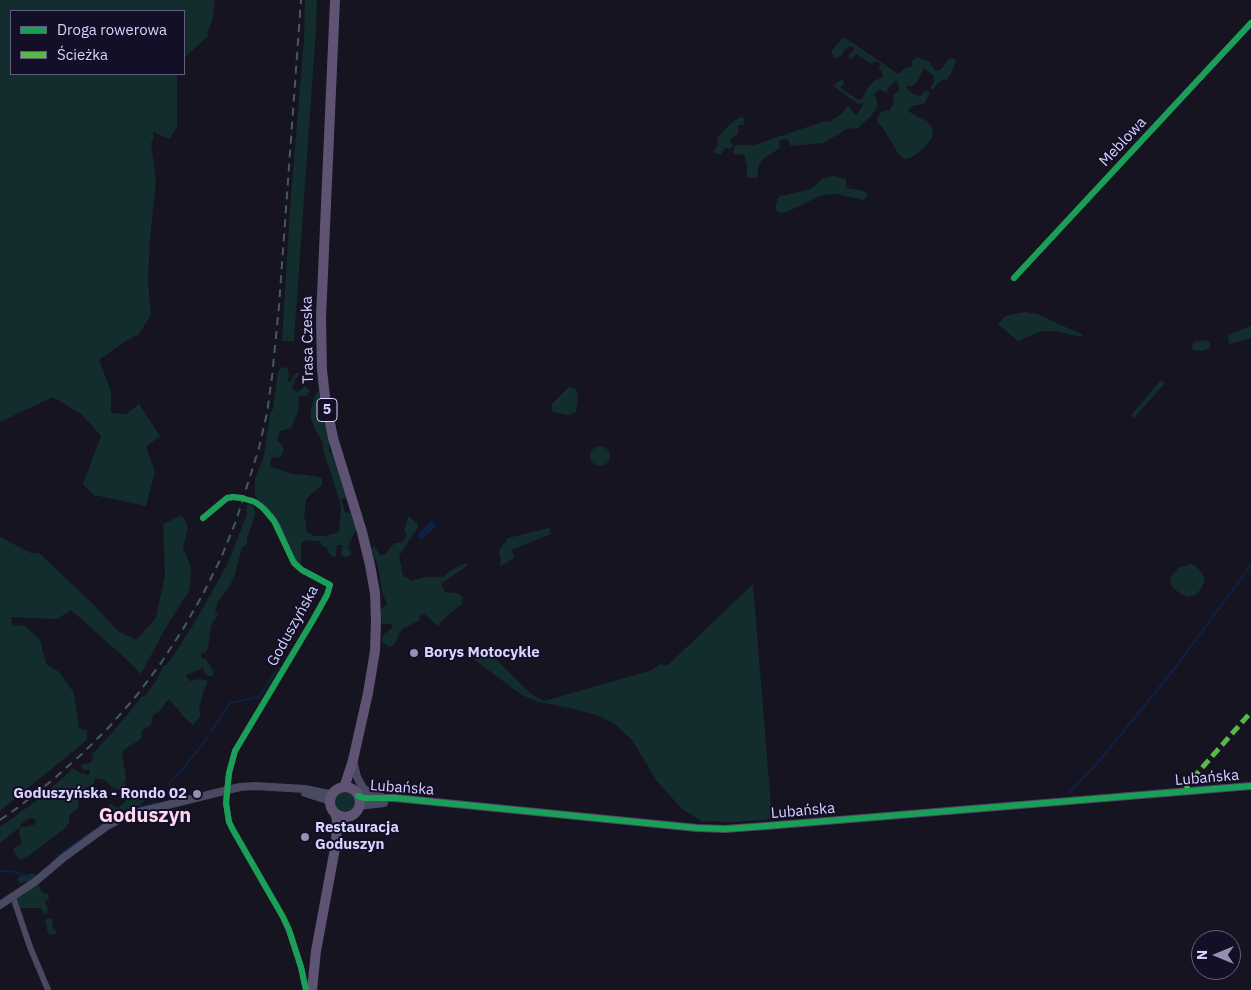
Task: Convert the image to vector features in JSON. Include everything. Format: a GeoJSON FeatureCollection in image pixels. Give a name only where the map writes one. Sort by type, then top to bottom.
{"type":"FeatureCollection","features":[{"type":"Feature","properties":{"kind":"main road","name":"Trasa Czeska"},"geometry":{"type":"LineString","coordinates":[[335,0],[321,318],[322,370],[333,438],[369,558],[375,593],[376,614],[374,662],[368,694],[353,760],[345,785],[337,790]]}},
{"type":"Feature","properties":{"kind":"main road","name":"Trasa Czeska"},"geometry":{"type":"LineString","coordinates":[[353,760],[352,785],[357,798]]}},
{"type":"Feature","properties":{"kind":"main road"},"geometry":{"type":"LineString","coordinates":[[337,790],[348,788],[357,798]]}},
{"type":"Feature","properties":{"kind":"main road","name":"5"},"geometry":{"type":"LineString","coordinates":[[312,990],[316,951],[336,844],[337,820],[331,796],[337,790]]}},
{"type":"Feature","properties":{"kind":"main road","name":"5"},"geometry":{"type":"LineString","coordinates":[[336,844],[344,822],[348,816],[355,813],[357,798]]}},
{"type":"Feature","properties":{"kind":"main road"},"geometry":{"type":"LineString","coordinates":[[333,808],[341,816],[348,816]]}},
{"type":"Feature","properties":{"kind":"street","name":"Meblowa"},"geometry":{"type":"LineString","coordinates":[[1014,278],[1251,23]]}},
{"type":"Feature","properties":{"kind":"street"},"geometry":{"type":"LineString","coordinates":[[203,518],[227,498],[234,496],[242,498]]}},
{"type":"Feature","properties":{"kind":"street","name":"Goduszyńska"},"geometry":{"type":"LineString","coordinates":[[250,500],[260,505],[271,516],[297,566],[330,585],[327,595],[309,628],[235,751],[230,765],[227,790],[226,807],[229,822],[289,930],[306,990]]}},
{"type":"Feature","properties":{"kind":"street"},"geometry":{"type":"LineString","coordinates":[[353,760],[359,781],[366,791],[373,795],[395,798]]}},
{"type":"Feature","properties":{"kind":"street"},"geometry":{"type":"LineString","coordinates":[[0,904],[36,881],[63,858],[107,826],[136,813],[247,786],[305,789],[329,794],[337,790]]}},
{"type":"Feature","properties":{"kind":"street","name":"Lubańska"},"geometry":{"type":"LineString","coordinates":[[357,798],[395,798],[687,827],[725,829],[1251,786]]}},
{"type":"Feature","properties":{"kind":"street"},"geometry":{"type":"LineString","coordinates":[[294,789],[327,800],[333,808]]}},
{"type":"Feature","properties":{"kind":"street","name":"Lubańska"},"geometry":{"type":"LineString","coordinates":[[357,798],[417,801]]}},
{"type":"Feature","properties":{"kind":"street"},"geometry":{"type":"LineString","coordinates":[[13,897],[30,947],[48,990]]}},
{"type":"Feature","properties":{"kind":"green space"},"geometry":{"type":"Polygon","coordinates":[[[0,0],[215,0],[212,22],[207,33],[208,36],[185,57],[185,10],[10,10],[10,75],[177,75],[177,126],[170,139],[153,132],[151,143],[156,181],[148,281],[151,315],[139,334],[99,360],[111,391],[111,413],[126,414],[139,404],[160,436],[146,447],[155,472],[146,506],[94,495],[83,484],[101,436],[82,415],[53,397],[0,422],[0,0]]]}},
{"type":"Feature","properties":{"kind":"green space"},"geometry":{"type":"Polygon","coordinates":[[[305,0],[317,0],[316,29],[294,341],[282,341],[290,208],[304,39],[305,0]]]}},
{"type":"Feature","properties":{"kind":"green space"},"geometry":{"type":"Polygon","coordinates":[[[844,37],[898,74],[912,66],[911,62],[917,57],[930,62],[934,70],[938,71],[949,59],[955,59],[954,67],[948,79],[938,83],[933,90],[930,88],[934,82],[934,76],[924,68],[917,82],[912,86],[906,86],[908,90],[920,96],[926,90],[930,93],[924,104],[912,106],[908,111],[927,121],[933,129],[932,138],[923,149],[906,159],[899,155],[883,128],[877,122],[881,112],[890,110],[894,102],[893,95],[899,90],[896,80],[886,93],[880,89],[874,94],[877,100],[877,107],[871,116],[858,128],[845,129],[823,143],[791,146],[788,139],[779,140],[780,148],[763,159],[759,164],[757,178],[747,178],[744,154],[736,155],[733,153],[736,145],[754,145],[822,122],[831,121],[842,113],[848,105],[857,114],[863,103],[858,104],[833,86],[843,79],[844,84],[840,87],[858,100],[862,99],[874,81],[883,77],[878,67],[881,64],[875,61],[871,64],[856,54],[851,59],[848,56],[855,49],[850,46],[844,50],[842,55],[835,58],[832,50],[844,37]]]}},
{"type":"Feature","properties":{"kind":"green space"},"geometry":{"type":"Polygon","coordinates":[[[740,117],[745,122],[743,125],[738,125],[738,134],[730,141],[733,145],[731,148],[725,148],[721,154],[717,154],[713,151],[718,145],[717,138],[740,117]]]}},
{"type":"Feature","properties":{"kind":"green space"},"geometry":{"type":"Polygon","coordinates":[[[833,176],[846,179],[846,188],[864,191],[868,195],[864,200],[836,194],[822,195],[787,212],[777,212],[775,207],[778,198],[781,196],[811,189],[822,179],[833,176]]]}},
{"type":"Feature","properties":{"kind":"green space"},"geometry":{"type":"Polygon","coordinates":[[[1025,312],[1037,314],[1083,335],[1081,337],[1054,331],[1042,331],[1018,341],[998,324],[1005,316],[1025,312]]]}},
{"type":"Feature","properties":{"kind":"green space"},"geometry":{"type":"Polygon","coordinates":[[[1251,326],[1251,338],[1229,344],[1228,335],[1251,326]]]}},
{"type":"Feature","properties":{"kind":"green space"},"geometry":{"type":"Polygon","coordinates":[[[1206,340],[1210,343],[1210,348],[1201,351],[1193,350],[1194,342],[1206,340]]]}},
{"type":"Feature","properties":{"kind":"green space"},"geometry":{"type":"Polygon","coordinates":[[[281,367],[287,368],[289,374],[288,382],[291,382],[297,372],[300,375],[295,379],[292,389],[298,392],[305,386],[310,390],[307,396],[299,396],[298,412],[291,428],[280,431],[277,441],[284,450],[281,457],[272,458],[270,462],[271,467],[293,474],[322,478],[322,485],[306,499],[304,518],[306,531],[313,536],[325,536],[339,532],[341,508],[322,442],[311,419],[311,409],[318,391],[329,442],[329,452],[332,453],[346,498],[341,499],[345,512],[351,514],[356,530],[348,548],[351,555],[347,557],[341,556],[342,545],[337,545],[336,556],[333,557],[329,553],[328,548],[322,546],[320,541],[305,540],[301,544],[301,566],[296,562],[294,555],[255,494],[255,479],[264,455],[278,372],[281,367]]]}},
{"type":"Feature","properties":{"kind":"green space"},"geometry":{"type":"Polygon","coordinates":[[[1161,380],[1165,383],[1134,418],[1131,415],[1161,380]]]}},
{"type":"Feature","properties":{"kind":"green space"},"geometry":{"type":"Polygon","coordinates":[[[569,387],[576,389],[578,397],[576,412],[569,415],[552,412],[552,404],[569,387]]]}},
{"type":"Feature","properties":{"kind":"green space"},"geometry":{"type":"Polygon","coordinates":[[[596,446],[604,446],[610,452],[610,460],[604,466],[596,466],[590,460],[590,452],[596,446]]]}},
{"type":"Feature","properties":{"kind":"green space"},"geometry":{"type":"Polygon","coordinates":[[[252,504],[255,516],[247,538],[247,544],[242,548],[234,577],[229,587],[218,602],[215,611],[218,614],[211,626],[208,648],[206,652],[201,654],[201,658],[206,659],[214,672],[212,676],[209,676],[205,674],[203,668],[186,675],[190,681],[199,679],[208,681],[199,709],[201,716],[193,725],[169,699],[161,710],[153,715],[151,725],[142,730],[141,739],[122,752],[126,779],[124,783],[134,798],[144,797],[145,800],[140,805],[106,821],[102,815],[105,809],[111,804],[118,808],[125,802],[126,797],[123,792],[112,787],[105,780],[95,778],[94,783],[84,789],[87,795],[84,799],[78,800],[78,808],[69,815],[69,823],[65,828],[30,855],[22,859],[18,858],[13,848],[21,845],[19,828],[34,825],[36,821],[30,818],[0,843],[0,827],[43,796],[73,768],[80,773],[89,775],[90,770],[83,770],[81,766],[90,763],[93,759],[92,755],[141,697],[146,695],[195,622],[228,563],[247,514],[247,505],[252,504]]]}},
{"type":"Feature","properties":{"kind":"green space"},"geometry":{"type":"Polygon","coordinates":[[[182,515],[188,527],[183,548],[191,567],[190,589],[165,629],[141,674],[71,610],[57,619],[11,617],[13,626],[24,625],[40,640],[46,664],[59,672],[74,693],[79,728],[87,731],[87,740],[0,811],[0,537],[31,553],[39,553],[94,605],[118,631],[136,640],[156,618],[165,575],[163,524],[182,515]]]}},
{"type":"Feature","properties":{"kind":"green space"},"geometry":{"type":"Polygon","coordinates":[[[408,516],[417,523],[418,527],[399,556],[403,576],[411,581],[425,577],[443,577],[451,570],[466,563],[467,566],[441,584],[445,592],[458,593],[463,598],[462,604],[438,626],[424,614],[419,617],[420,620],[402,629],[394,645],[389,647],[382,642],[382,638],[393,627],[391,624],[382,624],[380,610],[387,604],[382,592],[378,566],[371,549],[375,547],[380,555],[385,555],[395,543],[402,543],[407,536],[404,531],[408,516]]]}},
{"type":"Feature","properties":{"kind":"green space"},"geometry":{"type":"Polygon","coordinates":[[[549,528],[551,534],[511,550],[515,558],[500,566],[500,549],[508,538],[549,528]]]}},
{"type":"Feature","properties":{"kind":"green space"},"geometry":{"type":"Polygon","coordinates":[[[1192,564],[1199,569],[1205,578],[1202,588],[1195,595],[1188,597],[1172,587],[1170,578],[1178,568],[1192,564]]]}},
{"type":"Feature","properties":{"kind":"green space"},"geometry":{"type":"Polygon","coordinates":[[[753,584],[772,818],[765,820],[703,822],[682,809],[656,780],[633,741],[615,724],[599,716],[539,702],[522,695],[473,659],[485,645],[486,649],[529,692],[544,701],[649,671],[661,664],[665,666],[669,664],[753,584]]]}},
{"type":"Feature","properties":{"kind":"green space"},"geometry":{"type":"Polygon","coordinates":[[[345,791],[353,794],[356,802],[353,810],[345,813],[337,810],[334,802],[337,794],[345,791]]]}},
{"type":"Feature","properties":{"kind":"green space"},"geometry":{"type":"Polygon","coordinates":[[[35,874],[38,885],[43,893],[48,894],[49,899],[45,902],[48,908],[47,913],[44,914],[41,908],[20,908],[17,898],[34,887],[33,880],[19,883],[18,879],[20,876],[35,874]]]}},
{"type":"Feature","properties":{"kind":"green space"},"geometry":{"type":"Polygon","coordinates":[[[52,918],[52,927],[57,932],[54,935],[48,934],[45,920],[52,918]]]}},
{"type":"Feature","properties":{"kind":"water"},"geometry":{"type":"Polygon","coordinates":[[[432,520],[437,526],[421,540],[417,535],[432,520]]]}},
{"type":"Feature","properties":{"kind":"waterway"},"geometry":{"type":"LineString","coordinates":[[1069,793],[1101,759],[1175,668],[1251,565]]}},
{"type":"Feature","properties":{"kind":"waterway"},"geometry":{"type":"LineString","coordinates":[[211,732],[230,703],[259,697],[279,667]]}},
{"type":"Feature","properties":{"kind":"waterway"},"geometry":{"type":"LineString","coordinates":[[168,795],[171,791],[169,782],[183,769],[207,738]]}},
{"type":"Feature","properties":{"kind":"waterway"},"geometry":{"type":"LineString","coordinates":[[99,826],[127,811],[157,802]]}},
{"type":"Feature","properties":{"kind":"waterway"},"geometry":{"type":"LineString","coordinates":[[56,857],[92,831]]}},
{"type":"Feature","properties":{"kind":"waterway"},"geometry":{"type":"LineString","coordinates":[[0,871],[10,871],[30,876]]}},
{"type":"Feature","properties":{"kind":"railway"},"geometry":{"type":"LineString","coordinates":[[0,820],[56,777],[84,752],[137,695],[161,663],[203,594],[221,558],[236,521],[259,448],[267,413],[272,377],[279,306],[301,0]]}},
{"type":"Feature","properties":{"kind":"marked path"},"geometry":{"type":"LineString","coordinates":[[1187,792],[1187,785],[1251,712]]}},
{"type":"Feature","properties":{"kind":"cycle path"},"geometry":{"type":"LineString","coordinates":[[1014,278],[1251,23]]}},
{"type":"Feature","properties":{"kind":"cycle path"},"geometry":{"type":"LineString","coordinates":[[203,518],[227,498],[242,498],[255,502],[274,521],[294,563],[302,570],[330,585],[327,595],[313,620],[235,751],[229,773],[226,803],[229,822],[289,930],[306,990]]}},
{"type":"Feature","properties":{"kind":"cycle path"},"geometry":{"type":"LineString","coordinates":[[358,796],[697,828],[725,829],[1251,786]]}},
{"type":"Feature","properties":{"kind":"place","name":"Borys Motocykle"},"geometry":{"type":"Point","coordinates":[414,653]}},
{"type":"Feature","properties":{"kind":"place","name":"Goduszyńska - Rondo 02"},"geometry":{"type":"Point","coordinates":[197,794]}},
{"type":"Feature","properties":{"kind":"place","name":"Restauracja Goduszyn"},"geometry":{"type":"Point","coordinates":[305,837]}},
{"type":"Feature","properties":{"kind":"district","name":"Goduszyn"},"geometry":{"type":"Point","coordinates":[145,816]}}]}
